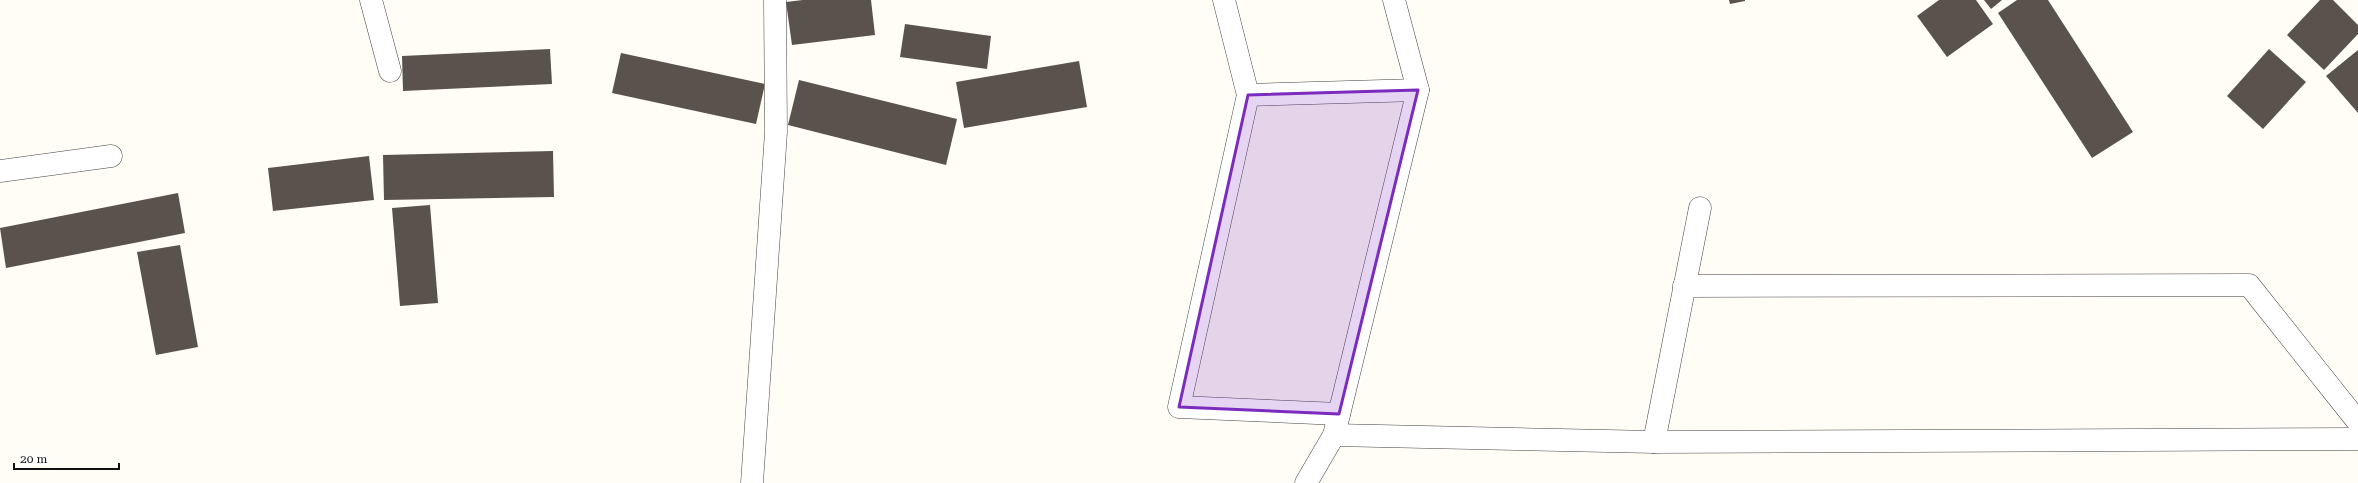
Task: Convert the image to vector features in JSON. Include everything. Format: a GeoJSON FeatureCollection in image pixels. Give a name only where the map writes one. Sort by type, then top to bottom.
{"type":"FeatureCollection","features":[{"type":"Feature","properties":{"kind":"street"},"geometry":{"type":"LineString","coordinates":[[372,0],[390,71]]}},
{"type":"Feature","properties":{"kind":"street"},"geometry":{"type":"LineString","coordinates":[[752,483],[776,132],[775,0]]}},
{"type":"Feature","properties":{"kind":"street"},"geometry":{"type":"LineString","coordinates":[[1224,0],[1248,95],[1179,407],[1339,414]]}},
{"type":"Feature","properties":{"kind":"street"},"geometry":{"type":"LineString","coordinates":[[1306,483],[1334,435],[1418,90],[1394,0]]}},
{"type":"Feature","properties":{"kind":"street"},"geometry":{"type":"LineString","coordinates":[[1248,95],[1418,90]]}},
{"type":"Feature","properties":{"kind":"street"},"geometry":{"type":"LineString","coordinates":[[0,171],[111,156]]}},
{"type":"Feature","properties":{"kind":"street"},"geometry":{"type":"LineString","coordinates":[[1654,442],[1700,208]]}},
{"type":"Feature","properties":{"kind":"street"},"geometry":{"type":"LineString","coordinates":[[1684,286],[2249,285],[2358,422]]}},
{"type":"Feature","properties":{"kind":"street"},"geometry":{"type":"LineString","coordinates":[[1334,435],[1654,442],[2358,439]]}},
{"type":"Feature","properties":{"kind":"highlighted area"},"geometry":{"type":"Polygon","coordinates":[[[1418,90],[1339,414],[1179,407],[1248,95],[1418,90]]]}},
{"type":"Feature","properties":{"kind":"building"},"geometry":{"type":"Polygon","coordinates":[[[803,0],[871,0],[875,35],[792,45],[786,2],[803,0]]]}},
{"type":"Feature","properties":{"kind":"building"},"geometry":{"type":"Polygon","coordinates":[[[1729,0],[1745,0],[1745,1],[1730,4],[1729,0]]]}},
{"type":"Feature","properties":{"kind":"building"},"geometry":{"type":"Polygon","coordinates":[[[1939,0],[1976,0],[1993,24],[1947,57],[1917,16],[1939,0]]]}},
{"type":"Feature","properties":{"kind":"building"},"geometry":{"type":"Polygon","coordinates":[[[1984,0],[2002,0],[1991,9],[1984,0]]]}},
{"type":"Feature","properties":{"kind":"building"},"geometry":{"type":"Polygon","coordinates":[[[2017,0],[2048,0],[2133,132],[2092,158],[1998,13],[2017,0]]]}},
{"type":"Feature","properties":{"kind":"building"},"geometry":{"type":"Polygon","coordinates":[[[2320,0],[2333,0],[2358,25],[2358,34],[2324,70],[2287,35],[2320,0]]]}},
{"type":"Feature","properties":{"kind":"building"},"geometry":{"type":"Polygon","coordinates":[[[905,24],[991,36],[987,69],[900,57],[905,24]]]}},
{"type":"Feature","properties":{"kind":"building"},"geometry":{"type":"Polygon","coordinates":[[[550,49],[552,84],[403,91],[402,56],[550,49]]]}},
{"type":"Feature","properties":{"kind":"building"},"geometry":{"type":"Polygon","coordinates":[[[2269,49],[2306,82],[2263,129],[2227,96],[2269,49]]]}},
{"type":"Feature","properties":{"kind":"building"},"geometry":{"type":"Polygon","coordinates":[[[2358,50],[2358,113],[2326,76],[2358,50]]]}},
{"type":"Feature","properties":{"kind":"building"},"geometry":{"type":"Polygon","coordinates":[[[621,53],[765,84],[756,124],[612,93],[621,53]]]}},
{"type":"Feature","properties":{"kind":"building"},"geometry":{"type":"Polygon","coordinates":[[[1079,61],[1087,107],[964,128],[956,82],[1079,61]]]}},
{"type":"Feature","properties":{"kind":"building"},"geometry":{"type":"Polygon","coordinates":[[[799,80],[957,119],[946,165],[788,125],[799,80]]]}},
{"type":"Feature","properties":{"kind":"building"},"geometry":{"type":"Polygon","coordinates":[[[553,151],[554,197],[384,200],[383,155],[553,151]]]}},
{"type":"Feature","properties":{"kind":"building"},"geometry":{"type":"Polygon","coordinates":[[[369,156],[374,200],[273,211],[268,168],[369,156]]]}},
{"type":"Feature","properties":{"kind":"building"},"geometry":{"type":"Polygon","coordinates":[[[178,193],[185,233],[6,268],[0,228],[178,193]]]}},
{"type":"Feature","properties":{"kind":"building"},"geometry":{"type":"Polygon","coordinates":[[[430,205],[438,303],[400,306],[392,208],[430,205]]]}},
{"type":"Feature","properties":{"kind":"building"},"geometry":{"type":"Polygon","coordinates":[[[180,245],[198,347],[156,355],[137,252],[180,245]]]}}]}
